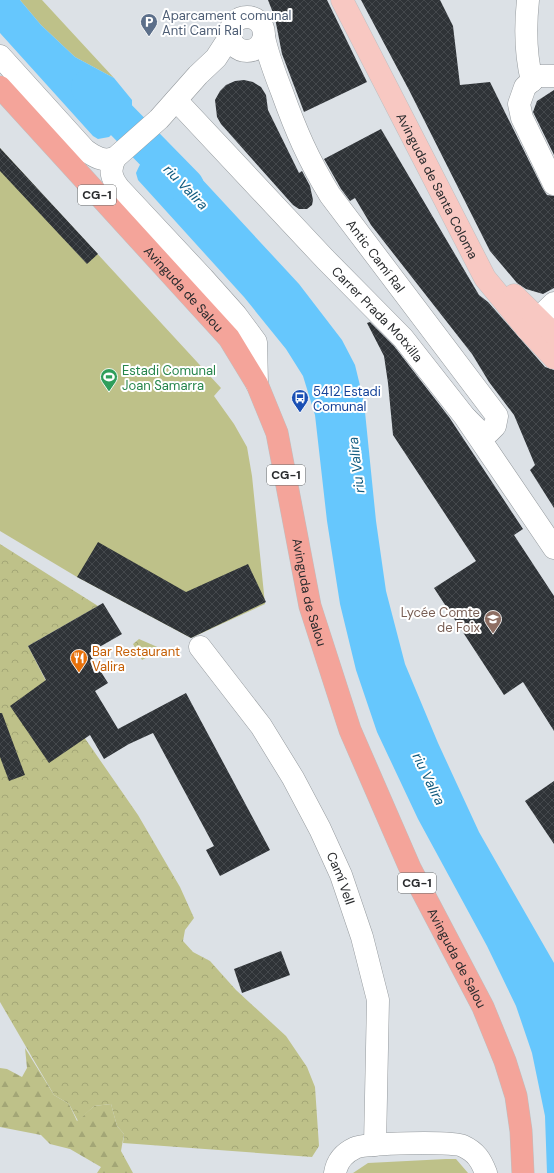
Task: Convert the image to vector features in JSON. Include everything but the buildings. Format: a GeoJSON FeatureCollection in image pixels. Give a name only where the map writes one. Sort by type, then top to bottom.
{"type":"FeatureCollection","features":[{"type":"Feature","properties":{"kind":"highway","name":"Avinguda de Salou"},"geometry":{"type":"LineString","coordinates":[[0,87],[228,338],[257,384],[277,433],[310,606],[350,730],[410,868],[476,994],[492,1028],[516,1096],[522,1168]]}},
{"type":"Feature","properties":{"kind":"main road","name":"Avinguda de Santa Coloma"},"geometry":{"type":"LineString","coordinates":[[342,0],[446,202],[482,258],[508,289],[533,323]]}},
{"type":"Feature","properties":{"kind":"main road"},"geometry":{"type":"LineString","coordinates":[[533,323],[554,334]]}},
{"type":"Feature","properties":{"kind":"main road"},"geometry":{"type":"LineString","coordinates":[[533,323],[554,358]]}},
{"type":"Feature","properties":{"kind":"street"},"geometry":{"type":"LineString","coordinates":[[247,0],[244,12],[234,25],[222,51],[159,119],[115,158],[111,166],[111,172],[112,180],[231,310],[256,342],[257,384]]}},
{"type":"Feature","properties":{"kind":"street"},"geometry":{"type":"LineString","coordinates":[[528,0],[525,36],[527,58],[532,81]]}},
{"type":"Feature","properties":{"kind":"street","name":"Antic Camí Ral"},"geometry":{"type":"LineString","coordinates":[[234,25],[248,17],[254,19],[262,27],[270,60],[310,163],[326,189],[497,416],[495,426],[489,432],[479,431],[465,417]]}},
{"type":"Feature","properties":{"kind":"street"},"geometry":{"type":"LineString","coordinates":[[0,56],[85,150],[95,157],[103,160],[115,158]]}},
{"type":"Feature","properties":{"kind":"street"},"geometry":{"type":"LineString","coordinates":[[554,76],[538,76],[525,87],[519,104],[522,118],[554,184]]}},
{"type":"Feature","properties":{"kind":"street","name":"Carrer Prada Motxilla"},"geometry":{"type":"LineString","coordinates":[[176,100],[314,248],[403,338],[465,417],[554,548]]}},
{"type":"Feature","properties":{"kind":"street"},"geometry":{"type":"LineString","coordinates":[[533,323],[554,303]]}},
{"type":"Feature","properties":{"kind":"street","name":"Camí Vell"},"geometry":{"type":"LineString","coordinates":[[200,647],[261,726],[292,778],[320,829],[341,875],[362,937],[378,1000],[366,1146]]}},
{"type":"Feature","properties":{"kind":"street"},"geometry":{"type":"LineString","coordinates":[[335,1173],[336,1166],[341,1158],[366,1146],[448,1144],[461,1145],[473,1152],[482,1161],[486,1173]]}},
{"type":"Feature","properties":{"kind":"green space"},"geometry":{"type":"Polygon","coordinates":[[[20,0],[42,0],[114,78],[75,57],[41,25],[20,0]]]}},
{"type":"Feature","properties":{"kind":"green space","name":"Estadi Comunal Joan Samarra"},"geometry":{"type":"Polygon","coordinates":[[[0,148],[221,388],[214,396],[234,424],[247,447],[252,476],[265,604],[191,638],[77,577],[0,531],[0,148]]]}},
{"type":"Feature","properties":{"kind":"green space"},"geometry":{"type":"Polygon","coordinates":[[[0,544],[98,606],[28,646],[48,685],[138,815],[180,887],[194,918],[185,930],[183,941],[193,952],[210,961],[236,990],[286,1036],[307,1067],[315,1087],[319,1146],[312,1157],[123,1143],[124,1134],[117,1126],[111,1104],[94,1106],[78,1121],[69,1104],[54,1095],[0,1002],[0,544]]]}},
{"type":"Feature","properties":{"kind":"green space"},"geometry":{"type":"Polygon","coordinates":[[[139,639],[162,649],[142,660],[133,644],[139,639]]]}},
{"type":"Feature","properties":{"kind":"green space"},"geometry":{"type":"Polygon","coordinates":[[[25,1048],[54,1095],[69,1104],[77,1121],[94,1106],[111,1104],[117,1126],[124,1134],[121,1151],[133,1173],[97,1173],[101,1167],[70,1149],[50,1144],[41,1135],[0,1127],[0,1068],[7,1069],[22,1077],[27,1068],[25,1048]]]}},
{"type":"Feature","properties":{"kind":"green space"},"geometry":{"type":"Polygon","coordinates":[[[456,1159],[468,1173],[353,1173],[368,1163],[456,1159]]]}},
{"type":"Feature","properties":{"kind":"water"},"geometry":{"type":"Polygon","coordinates":[[[0,0],[20,0],[41,25],[75,57],[114,78],[132,100],[132,111],[129,118],[109,137],[98,139],[93,136],[0,33],[0,0]]]}},
{"type":"Feature","properties":{"kind":"water"},"geometry":{"type":"Polygon","coordinates":[[[168,146],[174,149],[299,284],[342,340],[355,365],[364,402],[376,521],[386,591],[405,664],[438,743],[479,832],[554,963],[554,1173],[547,1173],[545,1116],[532,1053],[516,1006],[487,946],[418,819],[377,732],[356,670],[340,604],[327,521],[315,415],[303,376],[286,349],[244,297],[138,180],[136,173],[144,158],[151,151],[168,146]]]}},
{"type":"Feature","properties":{"kind":"waterway","name":"riu Valira"},"geometry":{"type":"LineString","coordinates":[[89,87],[186,186]]}},
{"type":"Feature","properties":{"kind":"place","name":"Aparcament comunal Anti Cami Ral"},"geometry":{"type":"Point","coordinates":[149,37]}},
{"type":"Feature","properties":{"kind":"place","name":"Estadi Comunal Joan Samarra"},"geometry":{"type":"Point","coordinates":[109,392]}},
{"type":"Feature","properties":{"kind":"place","name":"5412 Estadi Comunal"},"geometry":{"type":"Point","coordinates":[300,413]}},
{"type":"Feature","properties":{"kind":"place","name":"Lycée Comte de Foix"},"geometry":{"type":"Point","coordinates":[493,634]}},
{"type":"Feature","properties":{"kind":"place","name":"Bar Restaurant Valira"},"geometry":{"type":"Point","coordinates":[79,673]}}]}
